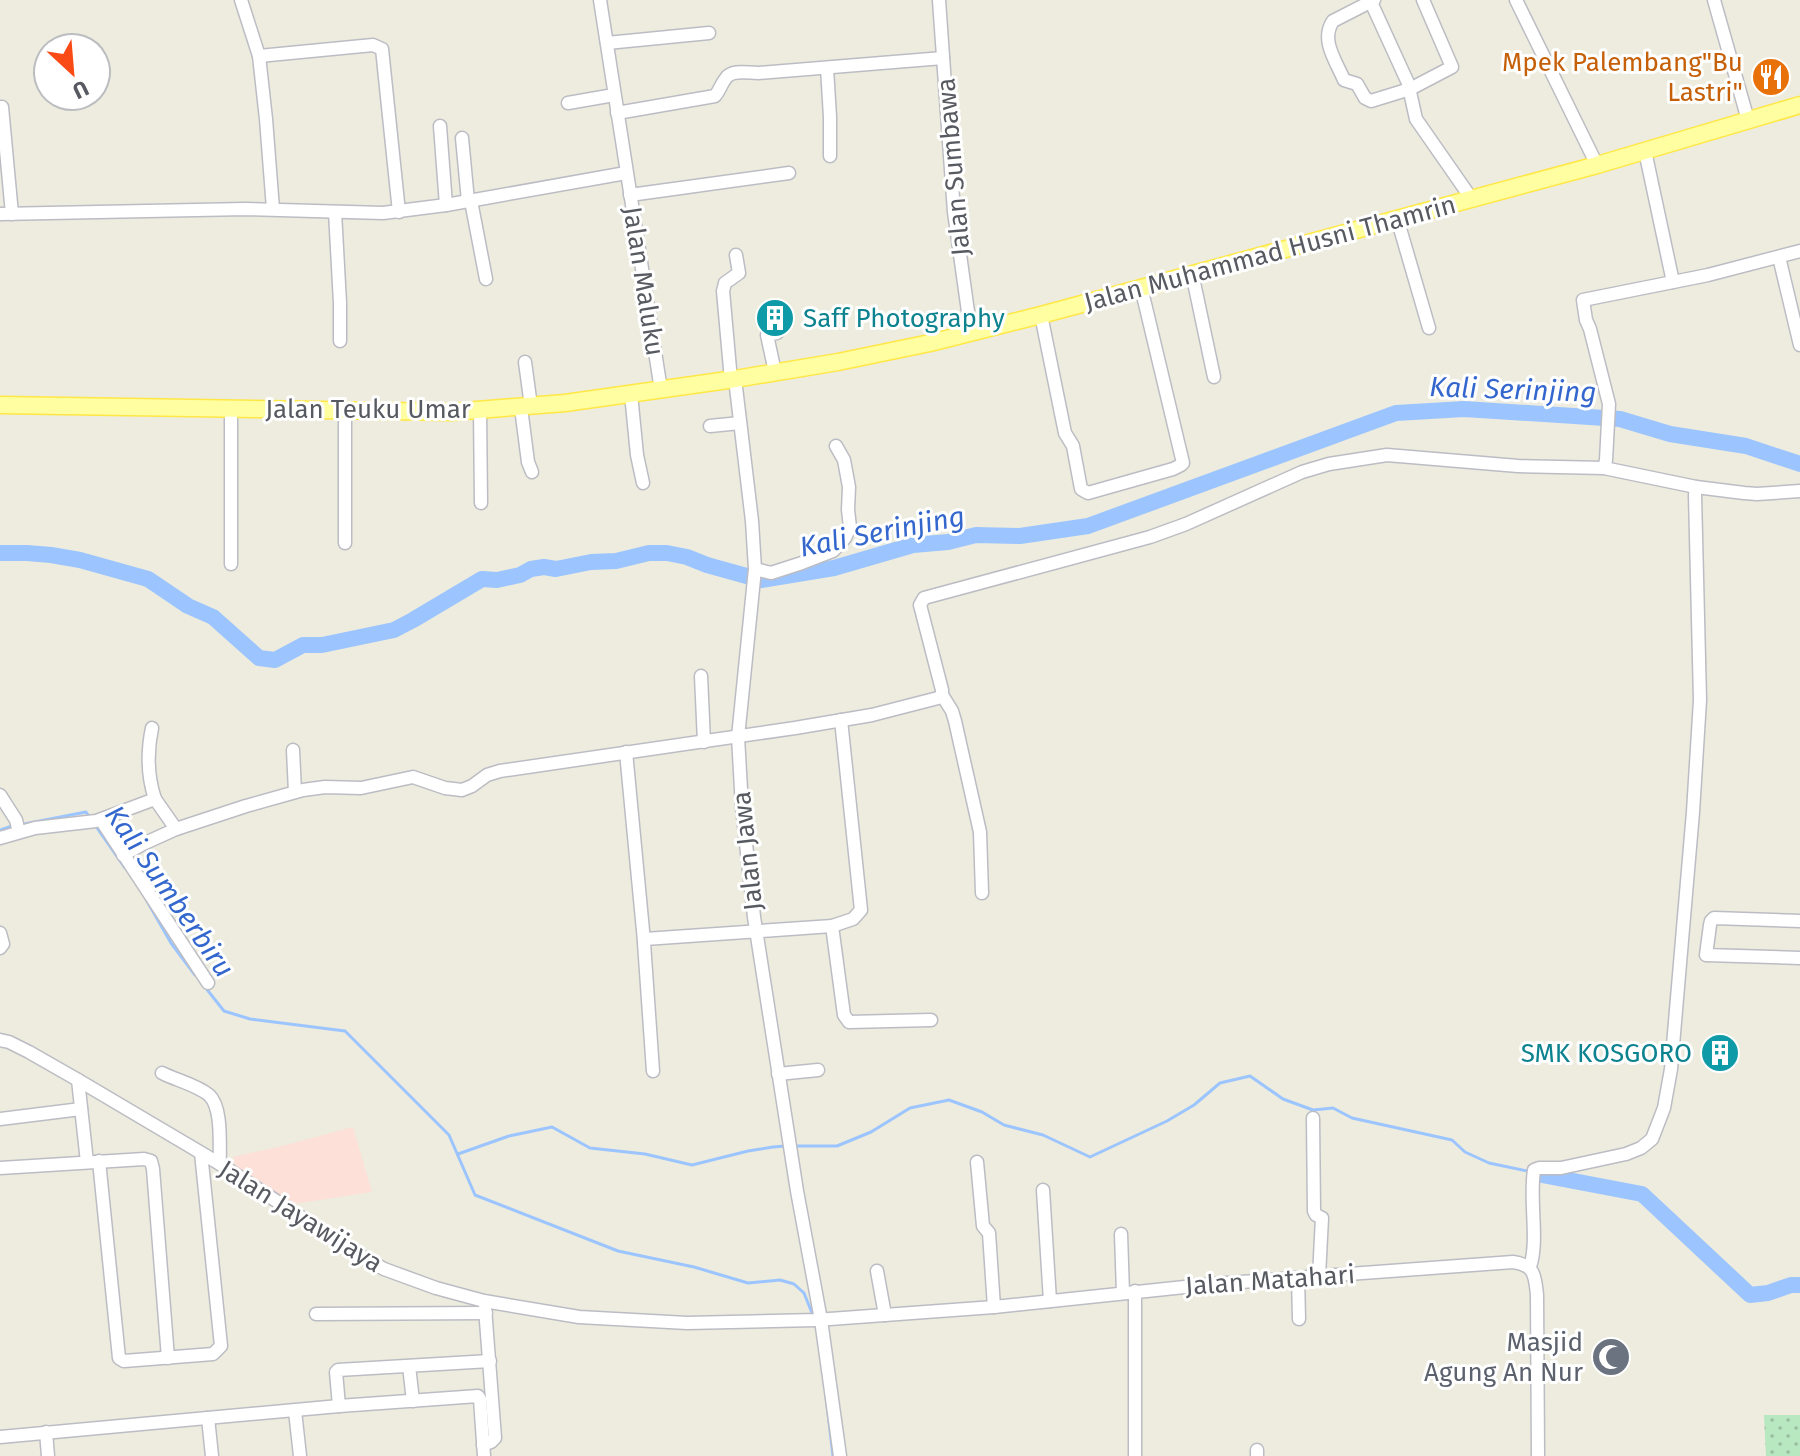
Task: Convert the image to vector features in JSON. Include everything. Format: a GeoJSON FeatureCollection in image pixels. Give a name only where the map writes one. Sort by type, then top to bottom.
{"type":"FeatureCollection","features":[{"type":"Feature","properties":{"kind":"main road","name":"Jalan Muhammad Husni Thamrin"},"geometry":{"type":"LineString","coordinates":[[733,379],[853,359],[971,333],[1597,165],[1800,105]]}},
{"type":"Feature","properties":{"kind":"main road","name":"Jalan Teuku Umar"},"geometry":{"type":"LineString","coordinates":[[0,405],[452,412],[526,407],[733,379]]}},
{"type":"Feature","properties":{"kind":"street"},"geometry":{"type":"LineString","coordinates":[[241,0],[259,56],[273,209]]}},
{"type":"Feature","properties":{"kind":"street","name":"Jalan Maluku"},"geometry":{"type":"LineString","coordinates":[[600,0],[661,390]]}},
{"type":"Feature","properties":{"kind":"street","name":"Jalan Sumbawa"},"geometry":{"type":"LineString","coordinates":[[939,0],[954,212],[971,333]]}},
{"type":"Feature","properties":{"kind":"street"},"geometry":{"type":"LineString","coordinates":[[1423,0],[1452,67],[1410,89],[1369,101],[1357,84],[1344,80],[1330,47],[1328,31],[1333,21],[1371,0],[1410,89],[1416,119],[1471,198]]}},
{"type":"Feature","properties":{"kind":"street"},"geometry":{"type":"LineString","coordinates":[[1516,0],[1597,165]]}},
{"type":"Feature","properties":{"kind":"street"},"geometry":{"type":"LineString","coordinates":[[1714,0],[1748,120]]}},
{"type":"Feature","properties":{"kind":"street"},"geometry":{"type":"LineString","coordinates":[[607,43],[709,33]]}},
{"type":"Feature","properties":{"kind":"street"},"geometry":{"type":"LineString","coordinates":[[259,56],[373,45],[382,49],[399,212]]}},
{"type":"Feature","properties":{"kind":"street"},"geometry":{"type":"LineString","coordinates":[[617,113],[715,96],[731,74],[943,58]]}},
{"type":"Feature","properties":{"kind":"street"},"geometry":{"type":"LineString","coordinates":[[827,68],[830,156]]}},
{"type":"Feature","properties":{"kind":"street"},"geometry":{"type":"LineString","coordinates":[[568,103],[614,95]]}},
{"type":"Feature","properties":{"kind":"street"},"geometry":{"type":"LineString","coordinates":[[2,107],[6,214],[273,209],[399,212],[626,173]]}},
{"type":"Feature","properties":{"kind":"street"},"geometry":{"type":"LineString","coordinates":[[440,126],[446,205]]}},
{"type":"Feature","properties":{"kind":"street"},"geometry":{"type":"LineString","coordinates":[[462,138],[469,201],[486,279]]}},
{"type":"Feature","properties":{"kind":"street"},"geometry":{"type":"LineString","coordinates":[[1645,151],[1673,282]]}},
{"type":"Feature","properties":{"kind":"street"},"geometry":{"type":"LineString","coordinates":[[630,195],[789,173]]}},
{"type":"Feature","properties":{"kind":"street"},"geometry":{"type":"LineString","coordinates":[[335,212],[340,341]]}},
{"type":"Feature","properties":{"kind":"street"},"geometry":{"type":"LineString","coordinates":[[1397,218],[1429,328]]}},
{"type":"Feature","properties":{"kind":"street"},"geometry":{"type":"LineString","coordinates":[[1605,464],[1609,404],[1583,300],[1800,251]]}},
{"type":"Feature","properties":{"kind":"street","name":"Jalan Jawa"},"geometry":{"type":"LineString","coordinates":[[736,255],[739,273],[725,283],[723,291],[729,333],[727,342],[752,521],[755,571],[738,737],[742,807],[756,931],[815,1320],[840,1456]]}},
{"type":"Feature","properties":{"kind":"street"},"geometry":{"type":"LineString","coordinates":[[1779,257],[1800,345]]}},
{"type":"Feature","properties":{"kind":"street"},"geometry":{"type":"LineString","coordinates":[[1192,273],[1214,377]]}},
{"type":"Feature","properties":{"kind":"street"},"geometry":{"type":"LineString","coordinates":[[1041,315],[1065,433],[1073,446],[1081,489],[1088,493],[1108,488],[1173,469],[1183,463],[1141,287]]}},
{"type":"Feature","properties":{"kind":"street"},"geometry":{"type":"LineString","coordinates":[[775,372],[767,335],[777,333]]}},
{"type":"Feature","properties":{"kind":"street"},"geometry":{"type":"LineString","coordinates":[[525,362],[528,462],[532,472]]}},
{"type":"Feature","properties":{"kind":"street"},"geometry":{"type":"LineString","coordinates":[[631,394],[643,483]]}},
{"type":"Feature","properties":{"kind":"street"},"geometry":{"type":"LineString","coordinates":[[231,409],[231,564]]}},
{"type":"Feature","properties":{"kind":"street"},"geometry":{"type":"LineString","coordinates":[[480,410],[481,503]]}},
{"type":"Feature","properties":{"kind":"street"},"geometry":{"type":"LineString","coordinates":[[345,411],[345,543]]}},
{"type":"Feature","properties":{"kind":"street"},"geometry":{"type":"LineString","coordinates":[[710,426],[740,423]]}},
{"type":"Feature","properties":{"kind":"street"},"geometry":{"type":"LineString","coordinates":[[755,571],[771,573],[802,563],[833,551],[845,538],[850,527],[849,487],[844,460],[836,446]]}},
{"type":"Feature","properties":{"kind":"street"},"geometry":{"type":"LineString","coordinates":[[982,893],[980,832],[955,721],[942,695],[920,605],[924,598],[1150,537],[1302,472],[1329,464],[1387,455],[1518,466],[1605,464],[1696,487],[1757,494],[1800,491]]}},
{"type":"Feature","properties":{"kind":"street"},"geometry":{"type":"LineString","coordinates":[[1538,1456],[1537,1295],[1530,1267],[1534,1251],[1534,1173],[1539,1168],[1561,1168],[1641,1148],[1652,1139],[1664,1108],[1671,1069],[1700,700],[1696,487]]}},
{"type":"Feature","properties":{"kind":"street"},"geometry":{"type":"LineString","coordinates":[[701,676],[704,742]]}},
{"type":"Feature","properties":{"kind":"street"},"geometry":{"type":"LineString","coordinates":[[123,855],[176,829],[313,788],[361,788],[413,777],[445,788],[462,790],[493,773],[841,720],[914,705],[942,695]]}},
{"type":"Feature","properties":{"kind":"street"},"geometry":{"type":"LineString","coordinates":[[644,941],[651,938],[832,926],[856,916],[862,905],[841,720]]}},
{"type":"Feature","properties":{"kind":"street"},"geometry":{"type":"LineString","coordinates":[[152,728],[149,772],[155,799],[176,829]]}},
{"type":"Feature","properties":{"kind":"street"},"geometry":{"type":"LineString","coordinates":[[293,750],[295,792]]}},
{"type":"Feature","properties":{"kind":"street"},"geometry":{"type":"LineString","coordinates":[[626,752],[653,1071]]}},
{"type":"Feature","properties":{"kind":"street"},"geometry":{"type":"LineString","coordinates":[[0,795],[17,826]]}},
{"type":"Feature","properties":{"kind":"street"},"geometry":{"type":"LineString","coordinates":[[0,838],[17,826],[45,827],[95,821],[155,799]]}},
{"type":"Feature","properties":{"kind":"street"},"geometry":{"type":"LineString","coordinates":[[95,821],[123,855],[208,983]]}},
{"type":"Feature","properties":{"kind":"street"},"geometry":{"type":"LineString","coordinates":[[1706,955],[1710,925],[1714,918],[1800,921]]}},
{"type":"Feature","properties":{"kind":"street"},"geometry":{"type":"LineString","coordinates":[[832,926],[844,1015],[849,1022],[931,1020]]}},
{"type":"Feature","properties":{"kind":"street"},"geometry":{"type":"LineString","coordinates":[[0,933],[3,942],[0,948]]}},
{"type":"Feature","properties":{"kind":"street"},"geometry":{"type":"LineString","coordinates":[[1681,954],[1800,958]]}},
{"type":"Feature","properties":{"kind":"street","name":"Jalan Jayawijaya"},"geometry":{"type":"LineString","coordinates":[[0,1040],[29,1052],[220,1164],[384,1269],[485,1307],[579,1317],[687,1323],[815,1320]]}},
{"type":"Feature","properties":{"kind":"street"},"geometry":{"type":"LineString","coordinates":[[778,1074],[818,1070]]}},
{"type":"Feature","properties":{"kind":"street"},"geometry":{"type":"LineString","coordinates":[[162,1073],[205,1093],[216,1105],[220,1164]]}},
{"type":"Feature","properties":{"kind":"street"},"geometry":{"type":"LineString","coordinates":[[78,1080],[93,1162],[119,1359],[124,1361],[211,1354],[221,1346],[201,1153]]}},
{"type":"Feature","properties":{"kind":"street"},"geometry":{"type":"LineString","coordinates":[[0,1119],[81,1109]]}},
{"type":"Feature","properties":{"kind":"street"},"geometry":{"type":"LineString","coordinates":[[1313,1118],[1314,1211],[1322,1218],[1319,1276]]}},
{"type":"Feature","properties":{"kind":"street"},"geometry":{"type":"LineString","coordinates":[[0,1168],[144,1159],[152,1163],[168,1358]]}},
{"type":"Feature","properties":{"kind":"street"},"geometry":{"type":"LineString","coordinates":[[977,1162],[983,1226],[989,1233],[994,1307]]}},
{"type":"Feature","properties":{"kind":"street"},"geometry":{"type":"LineString","coordinates":[[1043,1190],[1050,1301]]}},
{"type":"Feature","properties":{"kind":"street"},"geometry":{"type":"LineString","coordinates":[[1121,1234],[1129,1292],[1135,1456]]}},
{"type":"Feature","properties":{"kind":"street","name":"Jalan Matahari"},"geometry":{"type":"LineString","coordinates":[[815,1320],[994,1307],[1319,1276],[1513,1262],[1530,1267]]}},
{"type":"Feature","properties":{"kind":"street"},"geometry":{"type":"LineString","coordinates":[[877,1271],[885,1315]]}},
{"type":"Feature","properties":{"kind":"street"},"geometry":{"type":"LineString","coordinates":[[1298,1278],[1299,1319]]}},
{"type":"Feature","properties":{"kind":"street"},"geometry":{"type":"LineString","coordinates":[[316,1314],[485,1307],[495,1438],[484,1450]]}},
{"type":"Feature","properties":{"kind":"street"},"geometry":{"type":"LineString","coordinates":[[339,1406],[338,1370],[490,1361]]}},
{"type":"Feature","properties":{"kind":"street"},"geometry":{"type":"LineString","coordinates":[[409,1366],[413,1401]]}},
{"type":"Feature","properties":{"kind":"street"},"geometry":{"type":"LineString","coordinates":[[0,1437],[478,1396],[484,1450]]}},
{"type":"Feature","properties":{"kind":"street"},"geometry":{"type":"LineString","coordinates":[[295,1411],[300,1456]]}},
{"type":"Feature","properties":{"kind":"street"},"geometry":{"type":"LineString","coordinates":[[208,1418],[212,1456]]}},
{"type":"Feature","properties":{"kind":"street"},"geometry":{"type":"LineString","coordinates":[[46,1432],[48,1456]]}},
{"type":"Feature","properties":{"kind":"shaded area"},"geometry":{"type":"Polygon","coordinates":[[[353,1127],[372,1192],[287,1205],[236,1174],[233,1157],[353,1127]]]}},
{"type":"Feature","properties":{"kind":"green space"},"geometry":{"type":"Polygon","coordinates":[[[1764,1415],[1800,1415],[1800,1456],[1766,1456],[1764,1415]]]}},
{"type":"Feature","properties":{"kind":"waterway","name":"Kali Serinjing"},"geometry":{"type":"LineString","coordinates":[[0,553],[51,555],[80,560],[148,579],[188,606],[213,617],[259,658],[275,660],[303,645],[322,645],[394,630],[482,579],[497,580],[531,569],[556,569],[649,553],[667,553],[761,580],[834,568],[913,545],[948,542],[976,535],[1020,536],[1088,526],[1396,413],[1464,409],[1620,419],[1670,434],[1746,446],[1800,464]]}},
{"type":"Feature","properties":{"kind":"waterway","name":"Kali Sumberbiru"},"geometry":{"type":"LineString","coordinates":[[19,825],[86,812],[91,819]]}},
{"type":"Feature","properties":{"kind":"waterway","name":"Kali Sumberbiru"},"geometry":{"type":"LineString","coordinates":[[95,825],[125,868]]}},
{"type":"Feature","properties":{"kind":"waterway","name":"Kali Sumberbiru"},"geometry":{"type":"LineString","coordinates":[[0,830],[12,826]]}},
{"type":"Feature","properties":{"kind":"waterway","name":"Kali Sumberbiru"},"geometry":{"type":"LineString","coordinates":[[147,901],[171,943],[195,975]]}},
{"type":"Feature","properties":{"kind":"waterway"},"geometry":{"type":"LineString","coordinates":[[205,987],[224,1011],[250,1019],[345,1031],[449,1135],[475,1195],[618,1251],[694,1267],[748,1283],[780,1280],[794,1284],[804,1293],[814,1318]]}},
{"type":"Feature","properties":{"kind":"waterway","name":"Kali Sumberbiru"},"geometry":{"type":"LineString","coordinates":[[792,1146],[837,1146],[871,1132],[910,1108],[949,1100],[982,1112],[1004,1125],[1043,1135],[1090,1157],[1167,1121],[1194,1105],[1220,1083],[1250,1076],[1283,1099],[1313,1110],[1333,1108],[1352,1118],[1452,1140],[1465,1152],[1489,1163],[1532,1172]]}},
{"type":"Feature","properties":{"kind":"waterway","name":"Kali Sumberbiru"},"geometry":{"type":"LineString","coordinates":[[458,1154],[509,1136],[552,1127],[590,1148],[645,1154],[692,1165],[748,1151],[785,1146]]}},
{"type":"Feature","properties":{"kind":"waterway","name":"Kali Sumberbiru"},"geometry":{"type":"LineString","coordinates":[[1542,1175],[1642,1194],[1750,1295],[1800,1285]]}},
{"type":"Feature","properties":{"kind":"waterway"},"geometry":{"type":"LineString","coordinates":[[826,1396],[833,1456]]}},
{"type":"Feature","properties":{"kind":"place","name":"Mpek Palembang\"Bu Lastri\""},"geometry":{"type":"Point","coordinates":[1771,77]}},
{"type":"Feature","properties":{"kind":"place","name":"Saff Photography"},"geometry":{"type":"Point","coordinates":[775,318]}},
{"type":"Feature","properties":{"kind":"place","name":"SMK KOSGORO"},"geometry":{"type":"Point","coordinates":[1720,1053]}},
{"type":"Feature","properties":{"kind":"place","name":"Masjid Agung An Nur"},"geometry":{"type":"Point","coordinates":[1611,1357]}}]}
